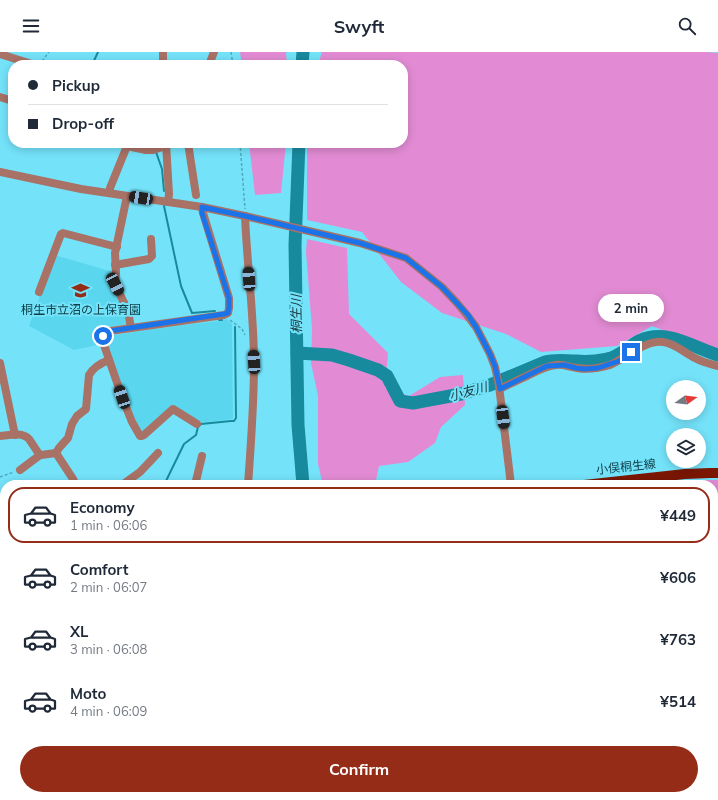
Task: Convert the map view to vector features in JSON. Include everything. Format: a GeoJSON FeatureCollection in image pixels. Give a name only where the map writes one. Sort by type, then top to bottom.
{"type":"FeatureCollection","features":[{"type":"Feature","properties":{"kind":"main road","name":"小俣桐生線"},"geometry":{"type":"LineString","coordinates":[[630,480],[685,474],[718,473]]}},
{"type":"Feature","properties":{"kind":"street"},"geometry":{"type":"LineString","coordinates":[[1,56],[16,60]]}},
{"type":"Feature","properties":{"kind":"street"},"geometry":{"type":"LineString","coordinates":[[110,193],[110,188],[126,148]]}},
{"type":"Feature","properties":{"kind":"street"},"geometry":{"type":"LineString","coordinates":[[136,148],[153,150],[157,148]]}},
{"type":"Feature","properties":{"kind":"street"},"geometry":{"type":"LineString","coordinates":[[166,148],[169,194],[168,202]]}},
{"type":"Feature","properties":{"kind":"street"},"geometry":{"type":"LineString","coordinates":[[189,148],[196,195]]}},
{"type":"Feature","properties":{"kind":"street"},"geometry":{"type":"LineString","coordinates":[[1,174],[81,189],[246,215],[360,243],[406,258],[442,287],[468,315],[490,354],[500,388],[510,480]]}},
{"type":"Feature","properties":{"kind":"street"},"geometry":{"type":"LineString","coordinates":[[127,196],[115,253],[115,284],[128,311],[131,328]]}},
{"type":"Feature","properties":{"kind":"street"},"geometry":{"type":"LineString","coordinates":[[197,424],[173,409],[144,435],[140,436],[132,422],[109,360],[104,345],[103,332],[224,314],[229,316],[229,298],[202,213],[202,207]]}},
{"type":"Feature","properties":{"kind":"street"},"geometry":{"type":"LineString","coordinates":[[246,215],[254,362],[254,399],[248,480]]}},
{"type":"Feature","properties":{"kind":"street"},"geometry":{"type":"LineString","coordinates":[[39,292],[61,234],[64,233],[117,247]]}},
{"type":"Feature","properties":{"kind":"street"},"geometry":{"type":"LineString","coordinates":[[115,265],[149,259],[152,256],[151,239]]}},
{"type":"Feature","properties":{"kind":"street"},"geometry":{"type":"LineString","coordinates":[[500,388],[547,366],[565,365],[585,369],[610,365],[619,361],[631,352],[655,342],[662,341],[680,349],[704,363],[718,366]]}},
{"type":"Feature","properties":{"kind":"street"},"geometry":{"type":"LineString","coordinates":[[20,470],[40,455],[56,453],[68,438],[72,424],[77,416],[86,409],[89,375],[98,366],[109,360]]}},
{"type":"Feature","properties":{"kind":"street"},"geometry":{"type":"LineString","coordinates":[[0,363],[15,434]]}},
{"type":"Feature","properties":{"kind":"street"},"geometry":{"type":"LineString","coordinates":[[0,436],[15,434],[24,435],[28,437],[40,455]]}},
{"type":"Feature","properties":{"kind":"street"},"geometry":{"type":"LineString","coordinates":[[56,453],[74,480]]}},
{"type":"Feature","properties":{"kind":"street"},"geometry":{"type":"LineString","coordinates":[[129,480],[140,472],[158,453]]}},
{"type":"Feature","properties":{"kind":"street"},"geometry":{"type":"LineString","coordinates":[[196,480],[202,456]]}},
{"type":"Feature","properties":{"kind":"path"},"geometry":{"type":"LineString","coordinates":[[43,60],[49,52]]}},
{"type":"Feature","properties":{"kind":"path"},"geometry":{"type":"LineString","coordinates":[[240,148],[246,215]]}},
{"type":"Feature","properties":{"kind":"path"},"geometry":{"type":"LineString","coordinates":[[229,316],[242,329],[246,338]]}},
{"type":"Feature","properties":{"kind":"path"},"geometry":{"type":"LineString","coordinates":[[0,477],[20,470]]}},
{"type":"Feature","properties":{"kind":"shaded area"},"geometry":{"type":"Polygon","coordinates":[[[240,52],[286,52],[287,60],[241,60],[240,52]]]}},
{"type":"Feature","properties":{"kind":"shaded area"},"geometry":{"type":"Polygon","coordinates":[[[322,52],[718,53],[718,349],[713,349],[652,326],[617,346],[541,352],[506,334],[442,313],[401,282],[362,232],[307,220],[307,148],[408,148],[408,60],[320,60],[322,52]]]}},
{"type":"Feature","properties":{"kind":"shaded area"},"geometry":{"type":"Polygon","coordinates":[[[250,148],[286,148],[281,193],[255,195],[250,148]]]}},
{"type":"Feature","properties":{"kind":"shaded area"},"geometry":{"type":"Polygon","coordinates":[[[307,239],[347,248],[349,314],[388,353],[385,388],[409,396],[440,377],[463,375],[465,405],[441,427],[435,443],[408,462],[379,466],[376,480],[322,480],[318,464],[318,396],[311,363],[312,329],[306,252],[307,239]]]}},
{"type":"Feature","properties":{"kind":"shaded area"},"geometry":{"type":"Polygon","coordinates":[[[55,255],[113,272],[127,313],[129,324],[99,328],[102,344],[74,350],[29,326],[55,255]]]}},
{"type":"Feature","properties":{"kind":"shaded area"},"geometry":{"type":"Polygon","coordinates":[[[227,319],[232,324],[233,419],[199,423],[173,407],[144,433],[140,432],[111,361],[106,337],[227,319]]]}},
{"type":"Feature","properties":{"kind":"waterway"},"geometry":{"type":"LineString","coordinates":[[94,60],[98,52]]}},
{"type":"Feature","properties":{"kind":"waterway","name":"桐生川"},"geometry":{"type":"LineString","coordinates":[[302,60],[303,52]]}},
{"type":"Feature","properties":{"kind":"waterway","name":"桐生川"},"geometry":{"type":"LineString","coordinates":[[299,148],[295,245],[298,425],[303,480]]}},
{"type":"Feature","properties":{"kind":"waterway"},"geometry":{"type":"LineString","coordinates":[[156,152],[162,169],[164,191]]}},
{"type":"Feature","properties":{"kind":"waterway"},"geometry":{"type":"LineString","coordinates":[[164,206],[181,286],[192,313],[215,311]]}},
{"type":"Feature","properties":{"kind":"waterway"},"geometry":{"type":"LineString","coordinates":[[166,480],[184,444],[196,435],[198,427],[201,424],[234,421],[236,418],[235,327]]}},
{"type":"Feature","properties":{"kind":"waterway","name":"小友川"},"geometry":{"type":"LineString","coordinates":[[297,353],[332,355],[378,370],[387,376],[400,401],[413,403],[461,394],[490,385],[549,361],[592,361],[611,358],[639,341],[649,338],[660,337],[679,340],[718,355]]}},
{"type":"Feature","properties":{"kind":"place","name":"桐生市立沼の上保育園"},"geometry":{"type":"Point","coordinates":[81,291]}},
{"type":"Feature","properties":{"kind":"route"},"geometry":{"type":"LineString","coordinates":[[103,336],[103,332],[228,313],[229,298],[202,213],[202,207],[360,243],[406,258],[442,287],[468,315],[490,354],[495,366],[500,389],[547,366],[565,365],[585,369],[598,368],[619,361],[631,352]]}}]}
